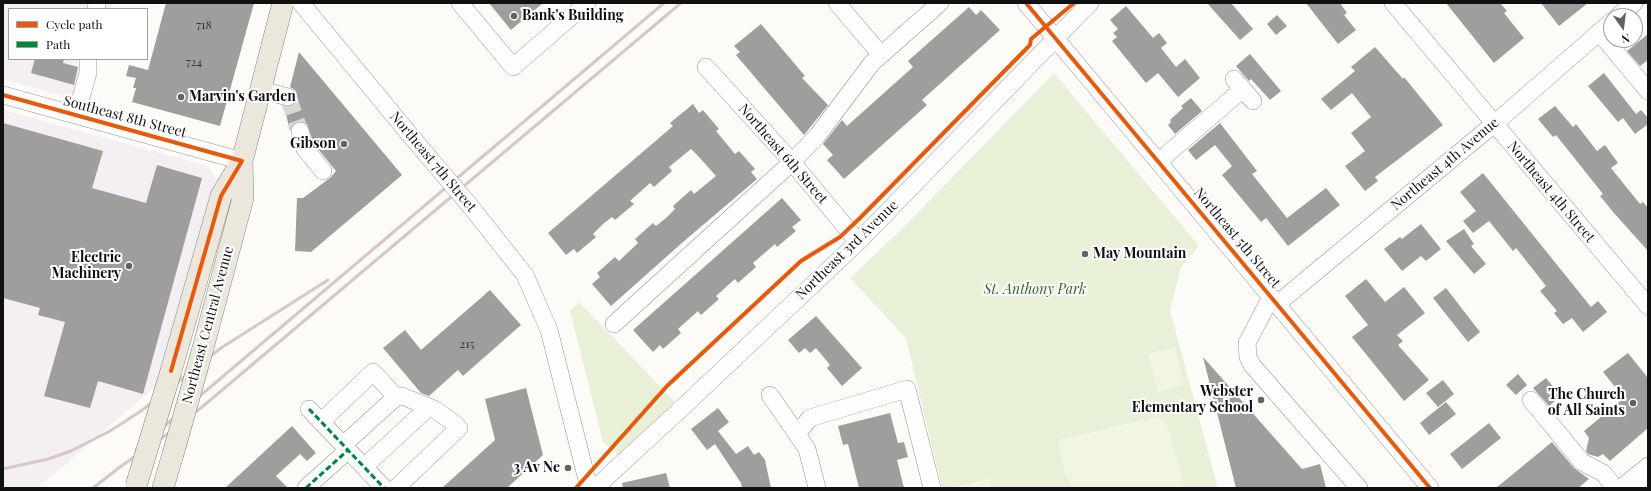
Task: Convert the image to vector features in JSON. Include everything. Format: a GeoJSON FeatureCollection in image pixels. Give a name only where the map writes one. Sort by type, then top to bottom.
{"type":"FeatureCollection","features":[{"type":"Feature","properties":{"kind":"main road","name":"Northeast Central Avenue"},"geometry":{"type":"LineString","coordinates":[[136,487],[222,196],[242,161],[283,3]]}},
{"type":"Feature","properties":{"kind":"main road","name":"Northeast Central Avenue"},"geometry":{"type":"LineString","coordinates":[[163,488],[203,348],[243,198],[242,161]]}},
{"type":"Feature","properties":{"kind":"street","name":"Northeast 7th Street"},"geometry":{"type":"LineString","coordinates":[[301,3],[471,207],[525,275],[548,330],[589,488]]}},
{"type":"Feature","properties":{"kind":"street"},"geometry":{"type":"LineString","coordinates":[[460,3],[513,67],[587,3]]}},
{"type":"Feature","properties":{"kind":"street"},"geometry":{"type":"LineString","coordinates":[[837,3],[881,55]]}},
{"type":"Feature","properties":{"kind":"street"},"geometry":{"type":"LineString","coordinates":[[614,324],[792,162],[817,136],[872,63],[940,3]]}},
{"type":"Feature","properties":{"kind":"street","name":"Northeast 5th Street"},"geometry":{"type":"LineString","coordinates":[[1026,3],[1430,488]]}},
{"type":"Feature","properties":{"kind":"street","name":"Northeast 3rd Avenue"},"geometry":{"type":"LineString","coordinates":[[595,488],[858,242],[1054,38],[1090,3]]}},
{"type":"Feature","properties":{"kind":"street","name":"Northeast 4th Street"},"geometry":{"type":"LineString","coordinates":[[1393,3],[1648,306]]}},
{"type":"Feature","properties":{"kind":"street","name":"Northeast 4th Avenue"},"geometry":{"type":"LineString","coordinates":[[1274,300],[1494,124],[1603,29]]}},
{"type":"Feature","properties":{"kind":"street"},"geometry":{"type":"LineString","coordinates":[[1619,48],[1648,91]]}},
{"type":"Feature","properties":{"kind":"street"},"geometry":{"type":"LineString","coordinates":[[76,115],[88,73],[88,60]]}},
{"type":"Feature","properties":{"kind":"street","name":"Northeast 6th Street"},"geometry":{"type":"LineString","coordinates":[[706,67],[792,162],[858,242]]}},
{"type":"Feature","properties":{"kind":"street"},"geometry":{"type":"LineString","coordinates":[[261,90],[288,97]]}},
{"type":"Feature","properties":{"kind":"street"},"geometry":{"type":"LineString","coordinates":[[1158,162],[1243,90]]}},
{"type":"Feature","properties":{"kind":"street","name":"Southeast 8th Street"},"geometry":{"type":"LineString","coordinates":[[3,95],[242,161]]}},
{"type":"Feature","properties":{"kind":"street"},"geometry":{"type":"LineString","coordinates":[[300,131],[305,149],[323,170]]}},
{"type":"Feature","properties":{"kind":"street"},"geometry":{"type":"LineString","coordinates":[[1274,300],[1247,343],[1248,358],[1252,365],[1359,488]]}},
{"type":"Feature","properties":{"kind":"street"},"geometry":{"type":"LineString","coordinates":[[321,422],[373,372],[396,397]]}},
{"type":"Feature","properties":{"kind":"street"},"geometry":{"type":"LineString","coordinates":[[797,434],[810,418],[907,389],[932,488]]}},
{"type":"Feature","properties":{"kind":"street"},"geometry":{"type":"LineString","coordinates":[[770,395],[807,450],[817,488]]}},
{"type":"Feature","properties":{"kind":"street"},"geometry":{"type":"LineString","coordinates":[[306,488],[396,397],[402,396],[429,406],[459,428],[396,488]]}},
{"type":"Feature","properties":{"kind":"street"},"geometry":{"type":"LineString","coordinates":[[1531,400],[1582,462],[1603,474],[1615,488]]}},
{"type":"Feature","properties":{"kind":"street"},"geometry":{"type":"LineString","coordinates":[[364,467],[429,406]]}},
{"type":"Feature","properties":{"kind":"street"},"geometry":{"type":"LineString","coordinates":[[308,409],[384,488]]}},
{"type":"Feature","properties":{"kind":"street"},"geometry":{"type":"LineString","coordinates":[[1621,488],[1644,476]]}},
{"type":"Feature","properties":{"kind":"shaded area"},"geometry":{"type":"Polygon","coordinates":[[[5,3],[113,3],[111,8],[8,8],[8,60],[97,60],[84,102],[3,79],[3,10],[5,3]]]}},
{"type":"Feature","properties":{"kind":"shaded area","name":"Electric Machinery"},"geometry":{"type":"Polygon","coordinates":[[[3,110],[208,166],[216,179],[157,385],[38,488],[3,488],[3,110]]]}},
{"type":"Feature","properties":{"kind":"green space","name":"St. Anthony Park"},"geometry":{"type":"Polygon","coordinates":[[[1054,73],[1199,246],[1181,267],[1170,311],[1218,488],[942,488],[906,338],[850,278],[901,230],[1054,73]]]}},
{"type":"Feature","properties":{"kind":"green space"},"geometry":{"type":"Polygon","coordinates":[[[579,302],[674,401],[673,409],[620,456],[603,442],[570,311],[579,302]]]}},
{"type":"Feature","properties":{"kind":"green space"},"geometry":{"type":"Polygon","coordinates":[[[1175,347],[1184,385],[1158,392],[1148,354],[1175,347]]]}},
{"type":"Feature","properties":{"kind":"green space"},"geometry":{"type":"Polygon","coordinates":[[[1157,417],[1167,424],[1185,488],[1073,488],[1064,470],[1058,440],[1157,417]]]}},
{"type":"Feature","properties":{"kind":"green space"},"geometry":{"type":"Polygon","coordinates":[[[989,479],[992,488],[951,488],[989,479]]]}},
{"type":"Feature","properties":{"kind":"building"},"geometry":{"type":"Polygon","coordinates":[[[166,3],[254,3],[220,126],[132,102],[136,88],[133,88],[136,78],[126,76],[129,65],[148,70],[166,3]]]}},
{"type":"Feature","properties":{"kind":"building","name":"Bank's Building"},"geometry":{"type":"Polygon","coordinates":[[[489,3],[543,3],[511,30],[489,3]]]}},
{"type":"Feature","properties":{"kind":"building"},"geometry":{"type":"Polygon","coordinates":[[[1207,3],[1231,3],[1253,29],[1240,40],[1207,3]]]}},
{"type":"Feature","properties":{"kind":"building"},"geometry":{"type":"Polygon","coordinates":[[[1306,3],[1340,3],[1347,13],[1344,15],[1356,30],[1338,44],[1306,3]]]}},
{"type":"Feature","properties":{"kind":"building"},"geometry":{"type":"Polygon","coordinates":[[[1446,3],[1500,3],[1507,11],[1504,13],[1524,38],[1494,63],[1446,3]]]}},
{"type":"Feature","properties":{"kind":"building"},"geometry":{"type":"Polygon","coordinates":[[[1541,3],[1588,3],[1559,26],[1541,3]]]}},
{"type":"Feature","properties":{"kind":"building"},"geometry":{"type":"Polygon","coordinates":[[[1126,6],[1153,38],[1159,33],[1167,43],[1161,48],[1176,67],[1185,59],[1200,78],[1178,97],[1158,73],[1146,83],[1112,41],[1117,37],[1113,33],[1118,29],[1110,20],[1126,6]]]}},
{"type":"Feature","properties":{"kind":"building"},"geometry":{"type":"Polygon","coordinates":[[[969,7],[976,15],[981,10],[1000,30],[922,100],[927,105],[844,179],[827,160],[833,155],[823,144],[842,120],[847,126],[913,67],[908,61],[969,7]]]}},
{"type":"Feature","properties":{"kind":"building"},"geometry":{"type":"Polygon","coordinates":[[[1277,15],[1287,26],[1276,35],[1267,24],[1277,15]]]}},
{"type":"Feature","properties":{"kind":"building"},"geometry":{"type":"Polygon","coordinates":[[[761,24],[805,76],[802,78],[828,105],[804,135],[736,55],[740,52],[734,46],[761,24]]]}},
{"type":"Feature","properties":{"kind":"building"},"geometry":{"type":"Polygon","coordinates":[[[1648,34],[1648,60],[1640,66],[1627,51],[1631,48],[1643,48],[1643,38],[1648,34]]]}},
{"type":"Feature","properties":{"kind":"building"},"geometry":{"type":"Polygon","coordinates":[[[1375,47],[1403,79],[1404,77],[1443,125],[1375,177],[1378,181],[1365,191],[1345,166],[1365,151],[1351,133],[1371,117],[1352,93],[1331,110],[1321,99],[1355,71],[1351,67],[1375,47]]]}},
{"type":"Feature","properties":{"kind":"building","name":"Gibson"},"geometry":{"type":"Polygon","coordinates":[[[299,52],[402,175],[311,252],[295,251],[297,198],[303,198],[330,178],[336,171],[314,144],[307,124],[297,122],[293,124],[290,131],[285,110],[286,107],[295,104],[298,99],[295,90],[290,87],[299,52]]]}},
{"type":"Feature","properties":{"kind":"building"},"geometry":{"type":"Polygon","coordinates":[[[1250,54],[1281,91],[1270,100],[1251,79],[1249,81],[1236,66],[1250,54]]]}},
{"type":"Feature","properties":{"kind":"building"},"geometry":{"type":"Polygon","coordinates":[[[35,60],[64,60],[63,63],[78,67],[74,85],[31,73],[35,60]]]}},
{"type":"Feature","properties":{"kind":"building"},"geometry":{"type":"Polygon","coordinates":[[[1604,73],[1636,114],[1641,110],[1648,118],[1648,124],[1635,134],[1623,118],[1618,122],[1588,86],[1604,73]]]}},
{"type":"Feature","properties":{"kind":"building"},"geometry":{"type":"Polygon","coordinates":[[[1191,98],[1202,111],[1175,134],[1168,125],[1171,122],[1170,120],[1183,108],[1181,106],[1191,98]]]}},
{"type":"Feature","properties":{"kind":"building"},"geometry":{"type":"Polygon","coordinates":[[[693,104],[699,113],[703,110],[719,129],[716,131],[735,154],[739,151],[755,169],[751,172],[757,179],[611,306],[592,284],[600,277],[597,273],[615,257],[619,261],[638,243],[635,239],[653,223],[656,226],[666,218],[675,209],[673,206],[691,190],[694,194],[716,176],[691,149],[669,167],[672,171],[654,187],[650,183],[630,201],[634,204],[615,220],[612,217],[603,224],[593,234],[596,237],[577,253],[574,249],[566,255],[548,233],[673,126],[670,123],[693,104]]]}},
{"type":"Feature","properties":{"kind":"building"},"geometry":{"type":"Polygon","coordinates":[[[1555,106],[1573,127],[1576,124],[1597,151],[1605,145],[1618,163],[1611,168],[1640,204],[1643,202],[1648,208],[1648,251],[1600,196],[1603,194],[1556,135],[1553,137],[1538,119],[1555,106]]]}},
{"type":"Feature","properties":{"kind":"building","name":"Electric Machinery"},"geometry":{"type":"Polygon","coordinates":[[[3,123],[103,151],[92,188],[146,203],[157,165],[202,178],[143,394],[98,381],[90,408],[44,396],[65,322],[38,315],[40,308],[3,298],[3,123]]]}},
{"type":"Feature","properties":{"kind":"building"},"geometry":{"type":"Polygon","coordinates":[[[1220,123],[1257,171],[1252,174],[1287,218],[1326,188],[1340,205],[1288,246],[1266,218],[1261,222],[1222,175],[1232,166],[1215,145],[1196,160],[1188,150],[1220,123]]]}},
{"type":"Feature","properties":{"kind":"building"},"geometry":{"type":"Polygon","coordinates":[[[1483,173],[1591,307],[1598,301],[1607,312],[1583,332],[1572,318],[1563,324],[1554,313],[1557,311],[1540,291],[1546,286],[1516,248],[1513,251],[1489,221],[1473,233],[1463,221],[1476,211],[1460,192],[1483,173]]]}},
{"type":"Feature","properties":{"kind":"building"},"geometry":{"type":"Polygon","coordinates":[[[782,198],[801,220],[792,227],[796,231],[777,247],[775,244],[753,263],[756,267],[738,283],[735,279],[716,296],[719,299],[701,315],[698,311],[678,329],[681,333],[663,349],[660,345],[653,352],[633,330],[782,198]]]}},
{"type":"Feature","properties":{"kind":"building"},"geometry":{"type":"Polygon","coordinates":[[[1421,224],[1441,249],[1426,261],[1421,256],[1402,271],[1384,249],[1400,237],[1402,239],[1421,224]]]}},
{"type":"Feature","properties":{"kind":"building"},"geometry":{"type":"Polygon","coordinates":[[[1464,229],[1474,244],[1471,246],[1486,264],[1474,274],[1446,241],[1464,229]]]}},
{"type":"Feature","properties":{"kind":"building"},"geometry":{"type":"Polygon","coordinates":[[[1366,279],[1385,302],[1404,287],[1425,313],[1397,335],[1403,341],[1398,345],[1429,380],[1404,401],[1352,337],[1368,325],[1345,296],[1366,279]]]}},
{"type":"Feature","properties":{"kind":"building"},"geometry":{"type":"Polygon","coordinates":[[[1446,288],[1480,332],[1468,342],[1433,298],[1446,288]]]}},
{"type":"Feature","properties":{"kind":"building"},"geometry":{"type":"Polygon","coordinates":[[[490,290],[521,325],[463,376],[458,370],[429,396],[421,393],[383,348],[405,330],[421,350],[490,290]]]}},
{"type":"Feature","properties":{"kind":"building"},"geometry":{"type":"Polygon","coordinates":[[[816,316],[862,368],[842,386],[827,368],[830,365],[816,348],[810,353],[805,348],[799,353],[788,340],[816,316]]]}},
{"type":"Feature","properties":{"kind":"building","name":"The Church of All Saints"},"geometry":{"type":"Polygon","coordinates":[[[1628,353],[1648,378],[1648,428],[1610,461],[1603,454],[1598,457],[1588,454],[1586,451],[1589,438],[1584,431],[1624,398],[1603,372],[1628,353]]]}},
{"type":"Feature","properties":{"kind":"building"},"geometry":{"type":"Polygon","coordinates":[[[1203,357],[1302,469],[1320,464],[1326,488],[1236,488],[1203,357]]]}},
{"type":"Feature","properties":{"kind":"building"},"geometry":{"type":"Polygon","coordinates":[[[1518,374],[1527,385],[1516,395],[1506,385],[1518,374]]]}},
{"type":"Feature","properties":{"kind":"building"},"geometry":{"type":"Polygon","coordinates":[[[1546,378],[1561,396],[1549,406],[1533,388],[1546,378]]]}},
{"type":"Feature","properties":{"kind":"building"},"geometry":{"type":"Polygon","coordinates":[[[1443,380],[1454,394],[1438,407],[1426,393],[1443,380]]]}},
{"type":"Feature","properties":{"kind":"building"},"geometry":{"type":"Polygon","coordinates":[[[526,388],[543,455],[507,488],[442,488],[495,440],[485,399],[526,388]]]}},
{"type":"Feature","properties":{"kind":"building"},"geometry":{"type":"Polygon","coordinates":[[[1446,402],[1456,414],[1429,435],[1420,423],[1446,402]]]}},
{"type":"Feature","properties":{"kind":"building"},"geometry":{"type":"Polygon","coordinates":[[[718,408],[729,422],[718,431],[736,454],[748,446],[754,455],[759,452],[765,460],[771,488],[742,488],[741,483],[715,444],[707,450],[691,429],[718,408]]]}},
{"type":"Feature","properties":{"kind":"building"},"geometry":{"type":"Polygon","coordinates":[[[890,413],[898,443],[904,442],[908,457],[897,460],[904,488],[859,488],[848,444],[843,445],[838,426],[890,413]]]}},
{"type":"Feature","properties":{"kind":"building"},"geometry":{"type":"Polygon","coordinates":[[[1489,423],[1501,438],[1462,469],[1450,454],[1489,423]]]}},
{"type":"Feature","properties":{"kind":"building"},"geometry":{"type":"Polygon","coordinates":[[[292,426],[316,453],[307,461],[300,454],[276,476],[288,488],[225,488],[292,426]]]}},
{"type":"Feature","properties":{"kind":"building"},"geometry":{"type":"Polygon","coordinates":[[[1552,442],[1574,468],[1589,479],[1578,488],[1496,488],[1552,442]]]}},
{"type":"Feature","properties":{"kind":"building"},"geometry":{"type":"Polygon","coordinates":[[[666,473],[670,488],[623,488],[622,483],[666,473]]]}},
{"type":"Feature","properties":{"kind":"tunnel"},"geometry":{"type":"LineString","coordinates":[[288,97],[300,131]]}},
{"type":"Feature","properties":{"kind":"railway"},"geometry":{"type":"LineString","coordinates":[[136,450],[664,3]]}},
{"type":"Feature","properties":{"kind":"railway"},"geometry":{"type":"LineString","coordinates":[[93,488],[202,407],[681,3]]}},
{"type":"Feature","properties":{"kind":"railway"},"geometry":{"type":"LineString","coordinates":[[3,469],[48,459],[71,451],[110,431],[141,411],[221,348],[328,280]]}},
{"type":"Feature","properties":{"kind":"marked path"},"geometry":{"type":"LineString","coordinates":[[309,409],[384,488]]}},
{"type":"Feature","properties":{"kind":"marked path"},"geometry":{"type":"LineString","coordinates":[[306,488],[348,450]]}},
{"type":"Feature","properties":{"kind":"cycle path"},"geometry":{"type":"LineString","coordinates":[[1026,3],[1430,488]]}},
{"type":"Feature","properties":{"kind":"cycle path"},"geometry":{"type":"LineString","coordinates":[[576,488],[667,386],[801,261],[840,237],[1030,45],[1031,39],[1074,3]]}},
{"type":"Feature","properties":{"kind":"cycle path"},"geometry":{"type":"LineString","coordinates":[[3,95],[242,161],[221,196],[171,371]]}},
{"type":"Feature","properties":{"kind":"place","name":"Bank's Building"},"geometry":{"type":"Point","coordinates":[514,16]}},
{"type":"Feature","properties":{"kind":"place","name":"Marvin's Garden"},"geometry":{"type":"Point","coordinates":[181,97]}},
{"type":"Feature","properties":{"kind":"place","name":"Gibson"},"geometry":{"type":"Point","coordinates":[344,144]}},
{"type":"Feature","properties":{"kind":"place","name":"May Mountain"},"geometry":{"type":"Point","coordinates":[1085,254]}},
{"type":"Feature","properties":{"kind":"place","name":"Electric Machinery"},"geometry":{"type":"Point","coordinates":[129,266]}},
{"type":"Feature","properties":{"kind":"place","name":"Webster Elementary School"},"geometry":{"type":"Point","coordinates":[1261,400]}},
{"type":"Feature","properties":{"kind":"place","name":"The Church of All Saints"},"geometry":{"type":"Point","coordinates":[1633,403]}},
{"type":"Feature","properties":{"kind":"place","name":"3 Av Ne"},"geometry":{"type":"Point","coordinates":[568,468]}}]}
